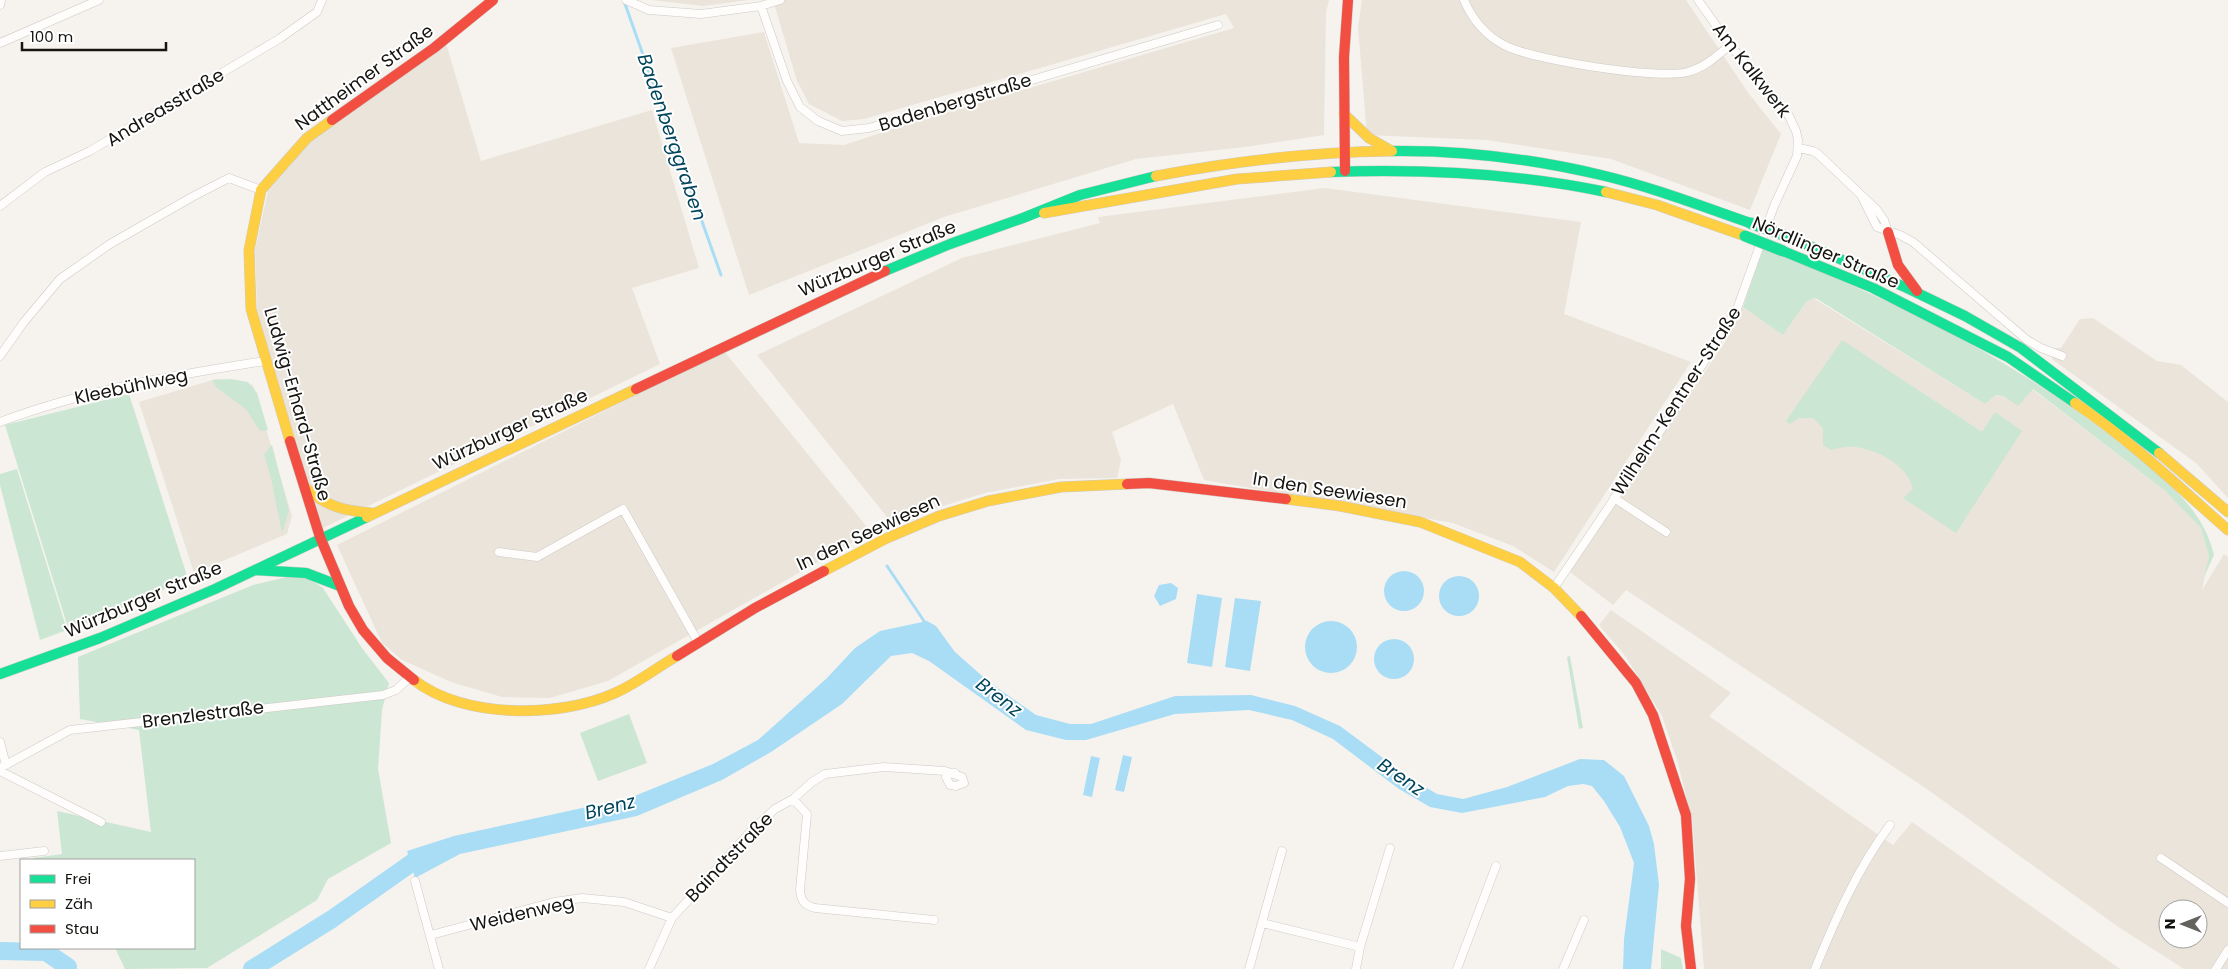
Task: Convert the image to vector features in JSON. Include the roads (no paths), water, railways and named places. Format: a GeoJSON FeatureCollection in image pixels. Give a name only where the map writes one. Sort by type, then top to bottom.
{"type":"FeatureCollection","features":[{"type":"Feature","properties":{"kind":"main road","name":"Nattheimer Straße"},"geometry":{"type":"LineString","coordinates":[[261,190],[307,138],[434,48],[493,0]]}},
{"type":"Feature","properties":{"kind":"main road"},"geometry":{"type":"LineString","coordinates":[[1345,171],[1344,57],[1348,0]]}},
{"type":"Feature","properties":{"kind":"main road"},"geometry":{"type":"LineString","coordinates":[[1344,114],[1369,138],[1391,151]]}},
{"type":"Feature","properties":{"kind":"main road","name":"Nördlinger Straße"},"geometry":{"type":"LineString","coordinates":[[1344,152],[1391,151],[1492,157],[1600,175],[1666,194],[1835,255],[1920,294],[2022,349],[2120,419],[2162,453],[2228,512]]}},
{"type":"Feature","properties":{"kind":"main road","name":"Würzburger Straße"},"geometry":{"type":"LineString","coordinates":[[0,674],[100,638],[255,570],[320,537],[581,416],[864,280],[953,243],[1034,215],[1059,202],[1087,193],[1190,169],[1279,156],[1344,152]]}},
{"type":"Feature","properties":{"kind":"main road","name":"Nördlinger Straße"},"geometry":{"type":"LineString","coordinates":[[1345,171],[1482,176],[1563,184],[1628,197],[1746,236],[1783,251],[1873,288],[2008,357],[2099,419],[2147,458],[2228,530]]}},
{"type":"Feature","properties":{"kind":"main road","name":"Würzburger Straße"},"geometry":{"type":"LineString","coordinates":[[1034,215],[1229,180],[1345,171]]}},
{"type":"Feature","properties":{"kind":"main road","name":"Ludwig-Erhard-Straße"},"geometry":{"type":"LineString","coordinates":[[261,190],[249,250],[251,309],[264,361],[320,537]]}},
{"type":"Feature","properties":{"kind":"main road"},"geometry":{"type":"LineString","coordinates":[[1888,232],[1898,265],[1920,294]]}},
{"type":"Feature","properties":{"kind":"main road","name":"In den Seewiesen"},"geometry":{"type":"LineString","coordinates":[[320,537],[349,606],[363,630],[387,658],[422,686],[462,703],[526,711],[552,710],[587,704],[616,693],[698,642],[819,573],[885,539],[939,516],[988,501],[1061,486],[1149,483],[1340,506],[1420,522],[1520,562],[1554,588],[1618,658],[1636,683],[1653,715],[1686,815],[1690,879],[1686,926],[1691,969]]}},
{"type":"Feature","properties":{"kind":"main road"},"geometry":{"type":"LineString","coordinates":[[304,486],[321,503],[348,512],[372,513]]}},
{"type":"Feature","properties":{"kind":"main road"},"geometry":{"type":"LineString","coordinates":[[255,570],[306,573],[340,586]]}},
{"type":"Feature","properties":{"kind":"street"},"geometry":{"type":"LineString","coordinates":[[0,5],[1,0]]}},
{"type":"Feature","properties":{"kind":"street"},"geometry":{"type":"LineString","coordinates":[[0,43],[99,0]]}},
{"type":"Feature","properties":{"kind":"street","name":"Andreasstraße"},"geometry":{"type":"LineString","coordinates":[[0,206],[45,172],[90,151],[279,39],[317,12],[322,0]]}},
{"type":"Feature","properties":{"kind":"street"},"geometry":{"type":"LineString","coordinates":[[628,1],[649,10],[701,14],[761,6],[780,0]]}},
{"type":"Feature","properties":{"kind":"street"},"geometry":{"type":"LineString","coordinates":[[1464,0],[1472,16],[1492,38],[1522,53],[1543,58],[1642,73],[1680,74],[1704,66],[1730,45]]}},
{"type":"Feature","properties":{"kind":"street","name":"Am Kalkwerk"},"geometry":{"type":"LineString","coordinates":[[1698,0],[1730,45],[1789,116],[1796,131],[1798,148]]}},
{"type":"Feature","properties":{"kind":"street","name":"Badenbergstraße"},"geometry":{"type":"LineString","coordinates":[[761,6],[787,81],[800,107],[818,122],[842,131],[869,128],[1218,25]]}},
{"type":"Feature","properties":{"kind":"street"},"geometry":{"type":"LineString","coordinates":[[1798,148],[1818,154],[1863,199],[1873,222],[1881,230],[1900,235],[1913,242],[2027,340],[2044,350],[2062,356]]}},
{"type":"Feature","properties":{"kind":"street","name":"Wilhelm-Kentner-Straße"},"geometry":{"type":"LineString","coordinates":[[1554,588],[1676,407],[1736,309],[1774,206],[1795,163],[1798,148]]}},
{"type":"Feature","properties":{"kind":"street"},"geometry":{"type":"LineString","coordinates":[[0,356],[24,322],[60,279],[110,244],[229,178],[261,190]]}},
{"type":"Feature","properties":{"kind":"street","name":"Kleebühlweg"},"geometry":{"type":"LineString","coordinates":[[0,422],[96,392],[188,373],[264,361]]}},
{"type":"Feature","properties":{"kind":"street"},"geometry":{"type":"LineString","coordinates":[[1614,498],[1666,532]]}},
{"type":"Feature","properties":{"kind":"street"},"geometry":{"type":"LineString","coordinates":[[499,552],[537,557],[623,509],[698,642]]}},
{"type":"Feature","properties":{"kind":"street","name":"Brenzlestraße"},"geometry":{"type":"LineString","coordinates":[[2,768],[70,730],[383,694],[396,690],[410,677]]}},
{"type":"Feature","properties":{"kind":"street"},"geometry":{"type":"LineString","coordinates":[[0,742],[2,768],[102,822]]}},
{"type":"Feature","properties":{"kind":"street","name":"Baindtstraße"},"geometry":{"type":"LineString","coordinates":[[650,969],[672,918],[751,831],[775,809],[793,799],[825,774],[846,770],[891,767],[955,773]]}},
{"type":"Feature","properties":{"kind":"street"},"geometry":{"type":"LineString","coordinates":[[793,799],[807,814],[800,890],[801,900],[806,906],[934,920]]}},
{"type":"Feature","properties":{"kind":"street"},"geometry":{"type":"LineString","coordinates":[[1816,969],[1854,881],[1870,852],[1890,825]]}},
{"type":"Feature","properties":{"kind":"street"},"geometry":{"type":"LineString","coordinates":[[1356,969],[1360,947],[1390,848]]}},
{"type":"Feature","properties":{"kind":"street"},"geometry":{"type":"LineString","coordinates":[[0,856],[44,851]]}},
{"type":"Feature","properties":{"kind":"street"},"geometry":{"type":"LineString","coordinates":[[1249,969],[1282,851]]}},
{"type":"Feature","properties":{"kind":"street"},"geometry":{"type":"LineString","coordinates":[[2161,858],[2228,903]]}},
{"type":"Feature","properties":{"kind":"street"},"geometry":{"type":"LineString","coordinates":[[1457,969],[1496,866]]}},
{"type":"Feature","properties":{"kind":"street"},"geometry":{"type":"LineString","coordinates":[[415,881],[440,969]]}},
{"type":"Feature","properties":{"kind":"street","name":"Weidenweg"},"geometry":{"type":"LineString","coordinates":[[431,935],[554,902],[582,898],[624,902],[672,918]]}},
{"type":"Feature","properties":{"kind":"street"},"geometry":{"type":"LineString","coordinates":[[1563,969],[1584,920]]}},
{"type":"Feature","properties":{"kind":"street"},"geometry":{"type":"LineString","coordinates":[[1262,923],[1360,947]]}},
{"type":"Feature","properties":{"kind":"street"},"geometry":{"type":"LineString","coordinates":[[2216,969],[2228,950]]}},
{"type":"Feature","properties":{"kind":"water"},"geometry":{"type":"Polygon","coordinates":[[[1408,571],[1415,574],[1421,580],[1424,591],[1423,599],[1415,608],[1408,611],[1400,611],[1393,608],[1385,599],[1384,587],[1387,580],[1396,572],[1408,571]]]}},
{"type":"Feature","properties":{"kind":"water"},"geometry":{"type":"Polygon","coordinates":[[[1463,576],[1470,579],[1476,585],[1479,596],[1478,604],[1470,613],[1463,616],[1455,616],[1448,613],[1440,604],[1439,592],[1442,585],[1451,577],[1463,576]]]}},
{"type":"Feature","properties":{"kind":"water"},"geometry":{"type":"Polygon","coordinates":[[[1171,583],[1178,588],[1176,599],[1160,606],[1154,596],[1159,585],[1171,583]]]}},
{"type":"Feature","properties":{"kind":"water"},"geometry":{"type":"Polygon","coordinates":[[[1197,594],[1222,598],[1212,667],[1187,663],[1197,594]]]}},
{"type":"Feature","properties":{"kind":"water"},"geometry":{"type":"Polygon","coordinates":[[[1235,598],[1261,601],[1250,671],[1225,667],[1235,598]]]}},
{"type":"Feature","properties":{"kind":"water"},"geometry":{"type":"Polygon","coordinates":[[[927,621],[936,626],[955,652],[989,682],[1036,715],[1070,724],[1091,724],[1175,696],[1251,695],[1295,706],[1340,726],[1410,778],[1437,794],[1463,799],[1507,787],[1580,759],[1604,760],[1624,776],[1649,826],[1654,844],[1659,885],[1651,969],[1623,969],[1624,939],[1634,863],[1620,827],[1592,786],[1583,784],[1568,786],[1545,797],[1462,813],[1430,807],[1399,789],[1333,739],[1292,720],[1249,710],[1175,714],[1086,740],[1066,740],[1026,730],[929,661],[912,653],[891,656],[842,704],[771,752],[722,780],[637,816],[460,854],[415,878],[407,851],[454,836],[632,797],[713,764],[758,740],[827,678],[855,648],[880,631],[927,621]]]}},
{"type":"Feature","properties":{"kind":"water"},"geometry":{"type":"Polygon","coordinates":[[[1326,621],[1336,621],[1350,628],[1357,642],[1357,652],[1350,666],[1336,673],[1326,673],[1316,669],[1309,662],[1305,652],[1305,642],[1309,632],[1316,625],[1326,621]]]}},
{"type":"Feature","properties":{"kind":"water"},"geometry":{"type":"Polygon","coordinates":[[[1398,639],[1405,642],[1411,648],[1414,659],[1413,667],[1405,676],[1398,679],[1390,679],[1383,676],[1375,667],[1374,655],[1377,648],[1386,640],[1398,639]]]}},
{"type":"Feature","properties":{"kind":"water"},"geometry":{"type":"Polygon","coordinates":[[[1123,755],[1132,757],[1124,792],[1115,790],[1123,755]]]}},
{"type":"Feature","properties":{"kind":"water"},"geometry":{"type":"Polygon","coordinates":[[[1091,756],[1100,758],[1092,797],[1083,795],[1091,756]]]}},
{"type":"Feature","properties":{"kind":"waterway","name":"Badenberggraben"},"geometry":{"type":"LineString","coordinates":[[624,1],[721,275]]}},
{"type":"Feature","properties":{"kind":"waterway","name":"Badenberggraben"},"geometry":{"type":"LineString","coordinates":[[887,566],[926,624]]}},
{"type":"Feature","properties":{"kind":"waterway","name":"Brenz"},"geometry":{"type":"LineString","coordinates":[[252,969],[332,919],[420,857],[432,853]]}},
{"type":"Feature","properties":{"kind":"waterway","name":"Brenz"},"geometry":{"type":"LineString","coordinates":[[0,951],[46,952],[68,967]]}}]}
